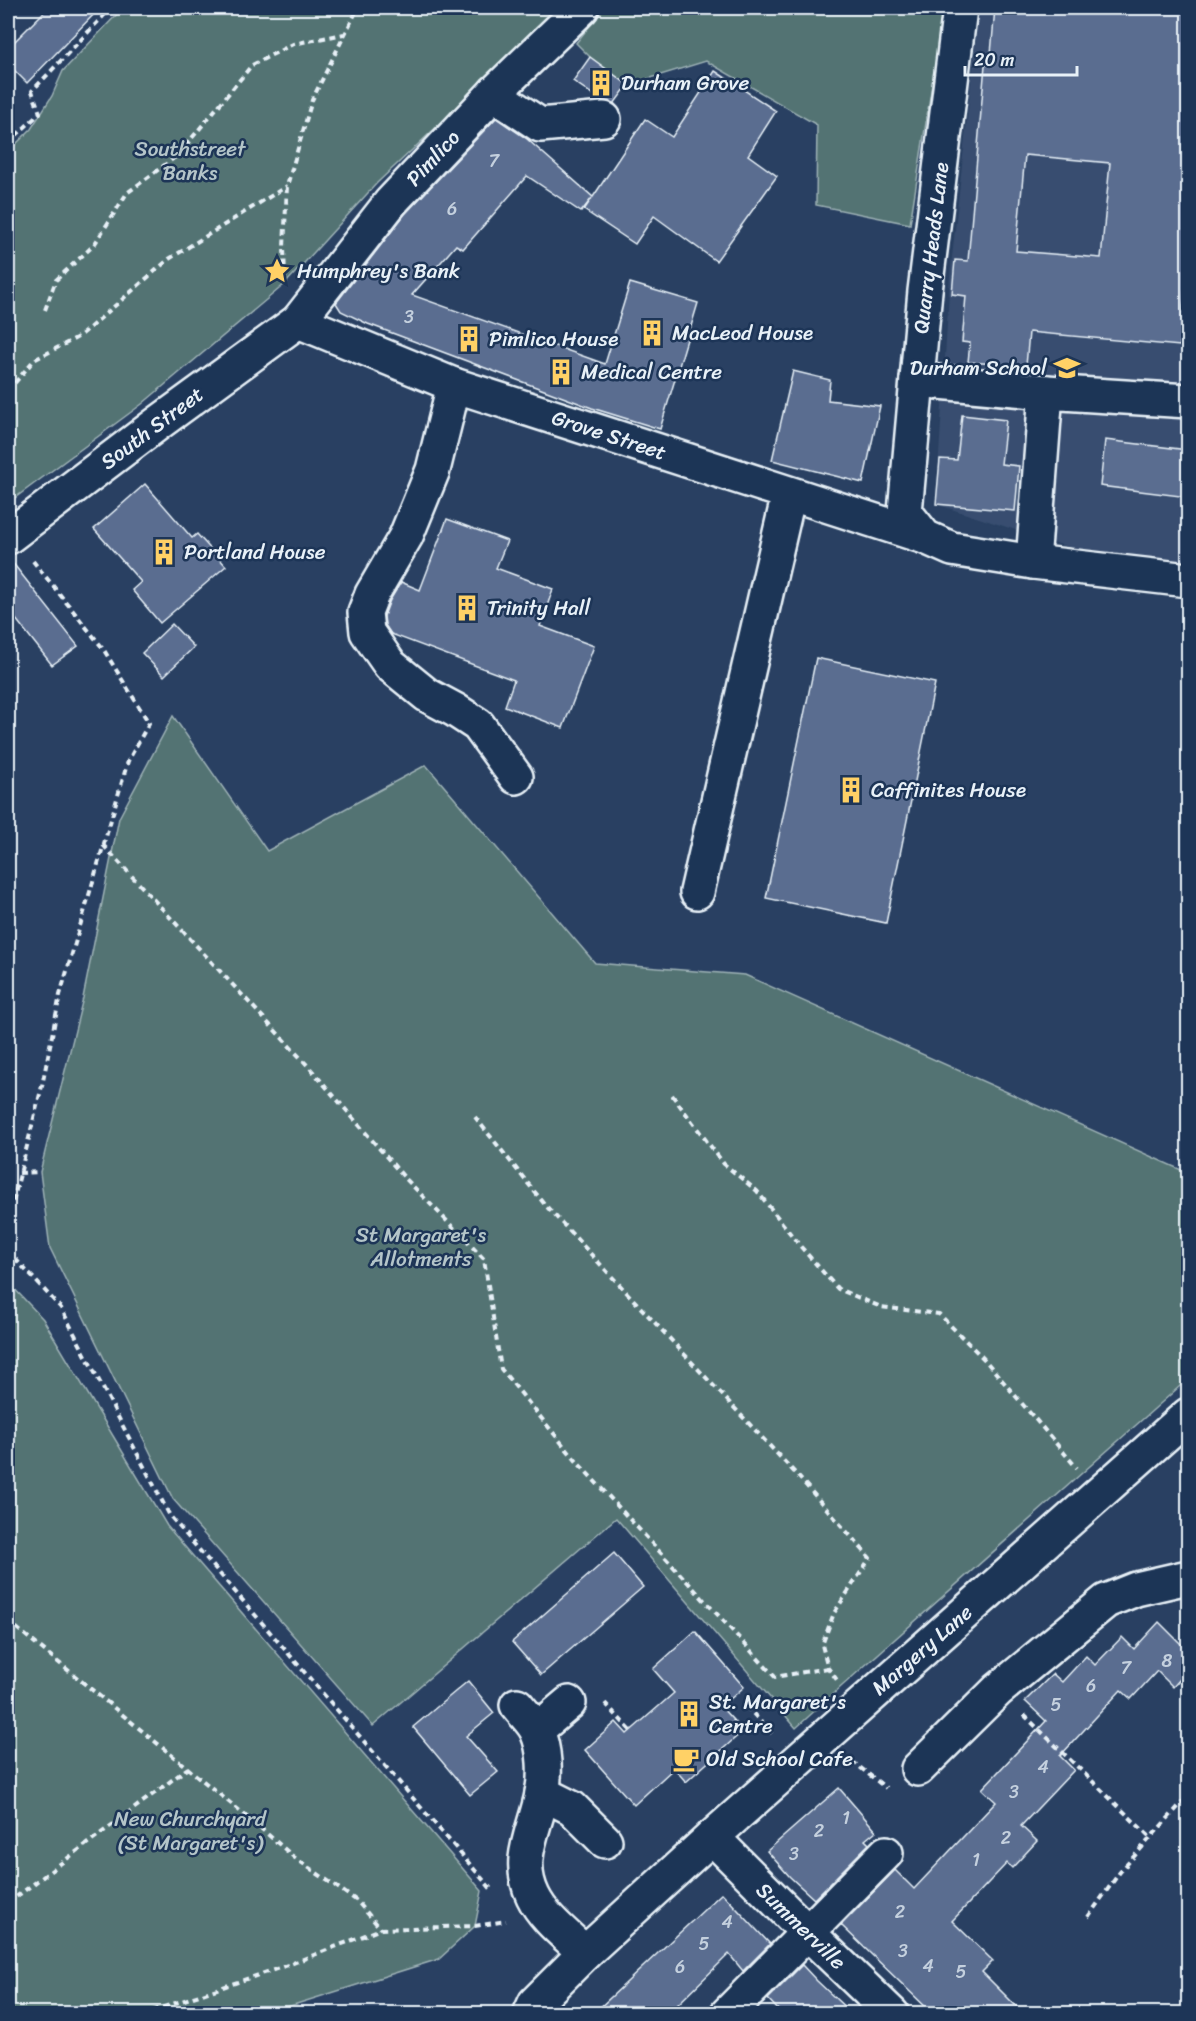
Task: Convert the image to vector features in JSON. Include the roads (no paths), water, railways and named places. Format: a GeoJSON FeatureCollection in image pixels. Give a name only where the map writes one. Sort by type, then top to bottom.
{"type":"FeatureCollection","features":[{"type":"Feature","properties":{"kind":"street","name":"Pimlico"},"geometry":{"type":"LineString","coordinates":[[298,321],[392,202],[495,92],[582,8]]}},
{"type":"Feature","properties":{"kind":"street","name":"Quarry Heads Lane"},"geometry":{"type":"LineString","coordinates":[[960,8],[925,291],[905,512],[925,537],[952,549],[1033,562],[1188,580]]}},
{"type":"Feature","properties":{"kind":"street"},"geometry":{"type":"LineString","coordinates":[[495,92],[504,101],[540,125],[604,119]]}},
{"type":"Feature","properties":{"kind":"street","name":"Grove Street"},"geometry":{"type":"LineString","coordinates":[[298,321],[454,385],[925,537]]}},
{"type":"Feature","properties":{"kind":"street","name":"South Street"},"geometry":{"type":"LineString","coordinates":[[9,536],[157,423],[298,321]]}},
{"type":"Feature","properties":{"kind":"street"},"geometry":{"type":"LineString","coordinates":[[917,380],[1188,402]]}},
{"type":"Feature","properties":{"kind":"street"},"geometry":{"type":"LineString","coordinates":[[454,385],[433,470],[406,536],[365,612],[367,632],[390,665],[427,695],[478,725],[516,777]]}},
{"type":"Feature","properties":{"kind":"street"},"geometry":{"type":"LineString","coordinates":[[1033,562],[1046,392]]}},
{"type":"Feature","properties":{"kind":"street"},"geometry":{"type":"LineString","coordinates":[[698,892],[789,494]]}},
{"type":"Feature","properties":{"kind":"street","name":"Margery Lane"},"geometry":{"type":"LineString","coordinates":[[530,2013],[536,2003],[585,1953],[712,1837],[1099,1494],[1186,1421]]}},
{"type":"Feature","properties":{"kind":"street"},"geometry":{"type":"LineString","coordinates":[[918,1769],[998,1690],[1106,1601],[1136,1589],[1188,1577]]}},
{"type":"Feature","properties":{"kind":"street"},"geometry":{"type":"LineString","coordinates":[[569,1703],[527,1718],[544,1760],[542,1793],[526,1850],[525,1876],[539,1905],[585,1953]]}},
{"type":"Feature","properties":{"kind":"street"},"geometry":{"type":"LineString","coordinates":[[542,1793],[572,1808],[604,1840]]}},
{"type":"Feature","properties":{"kind":"street","name":"Summerville"},"geometry":{"type":"LineString","coordinates":[[712,1837],[892,2013]]}},
{"type":"Feature","properties":{"kind":"street"},"geometry":{"type":"LineString","coordinates":[[727,2013],[886,1852]]}},
{"type":"Feature","properties":{"kind":"place","name":"Durham Grove"},"geometry":{"type":"Point","coordinates":[601,83]}},
{"type":"Feature","properties":{"kind":"place","name":"Humphrey's Bank"},"geometry":{"type":"Point","coordinates":[277,271]}},
{"type":"Feature","properties":{"kind":"place","name":"MacLeod House"},"geometry":{"type":"Point","coordinates":[652,333]}},
{"type":"Feature","properties":{"kind":"place","name":"Pimlico House"},"geometry":{"type":"Point","coordinates":[469,339]}},
{"type":"Feature","properties":{"kind":"place","name":"Durham School"},"geometry":{"type":"Point","coordinates":[1067,368]}},
{"type":"Feature","properties":{"kind":"place","name":"Medical Centre"},"geometry":{"type":"Point","coordinates":[561,372]}},
{"type":"Feature","properties":{"kind":"place","name":"Portland House"},"geometry":{"type":"Point","coordinates":[164,552]}},
{"type":"Feature","properties":{"kind":"place","name":"Trinity Hall"},"geometry":{"type":"Point","coordinates":[467,608]}},
{"type":"Feature","properties":{"kind":"place","name":"Caffinites House"},"geometry":{"type":"Point","coordinates":[851,790]}},
{"type":"Feature","properties":{"kind":"place","name":"St. Margaret's Centre"},"geometry":{"type":"Point","coordinates":[689,1714]}},
{"type":"Feature","properties":{"kind":"place","name":"Old School Cafe"},"geometry":{"type":"Point","coordinates":[686,1759]}},
{"type":"Feature","properties":{"kind":"park label","name":"Southstreet Banks"},"geometry":{"type":"Point","coordinates":[190,161]}},
{"type":"Feature","properties":{"kind":"park label","name":"St Margaret's Allotments"},"geometry":{"type":"Point","coordinates":[421,1247]}},
{"type":"Feature","properties":{"kind":"park label","name":"New Churchyard (St Margaret's)"},"geometry":{"type":"Point","coordinates":[190,1831]}}]}
